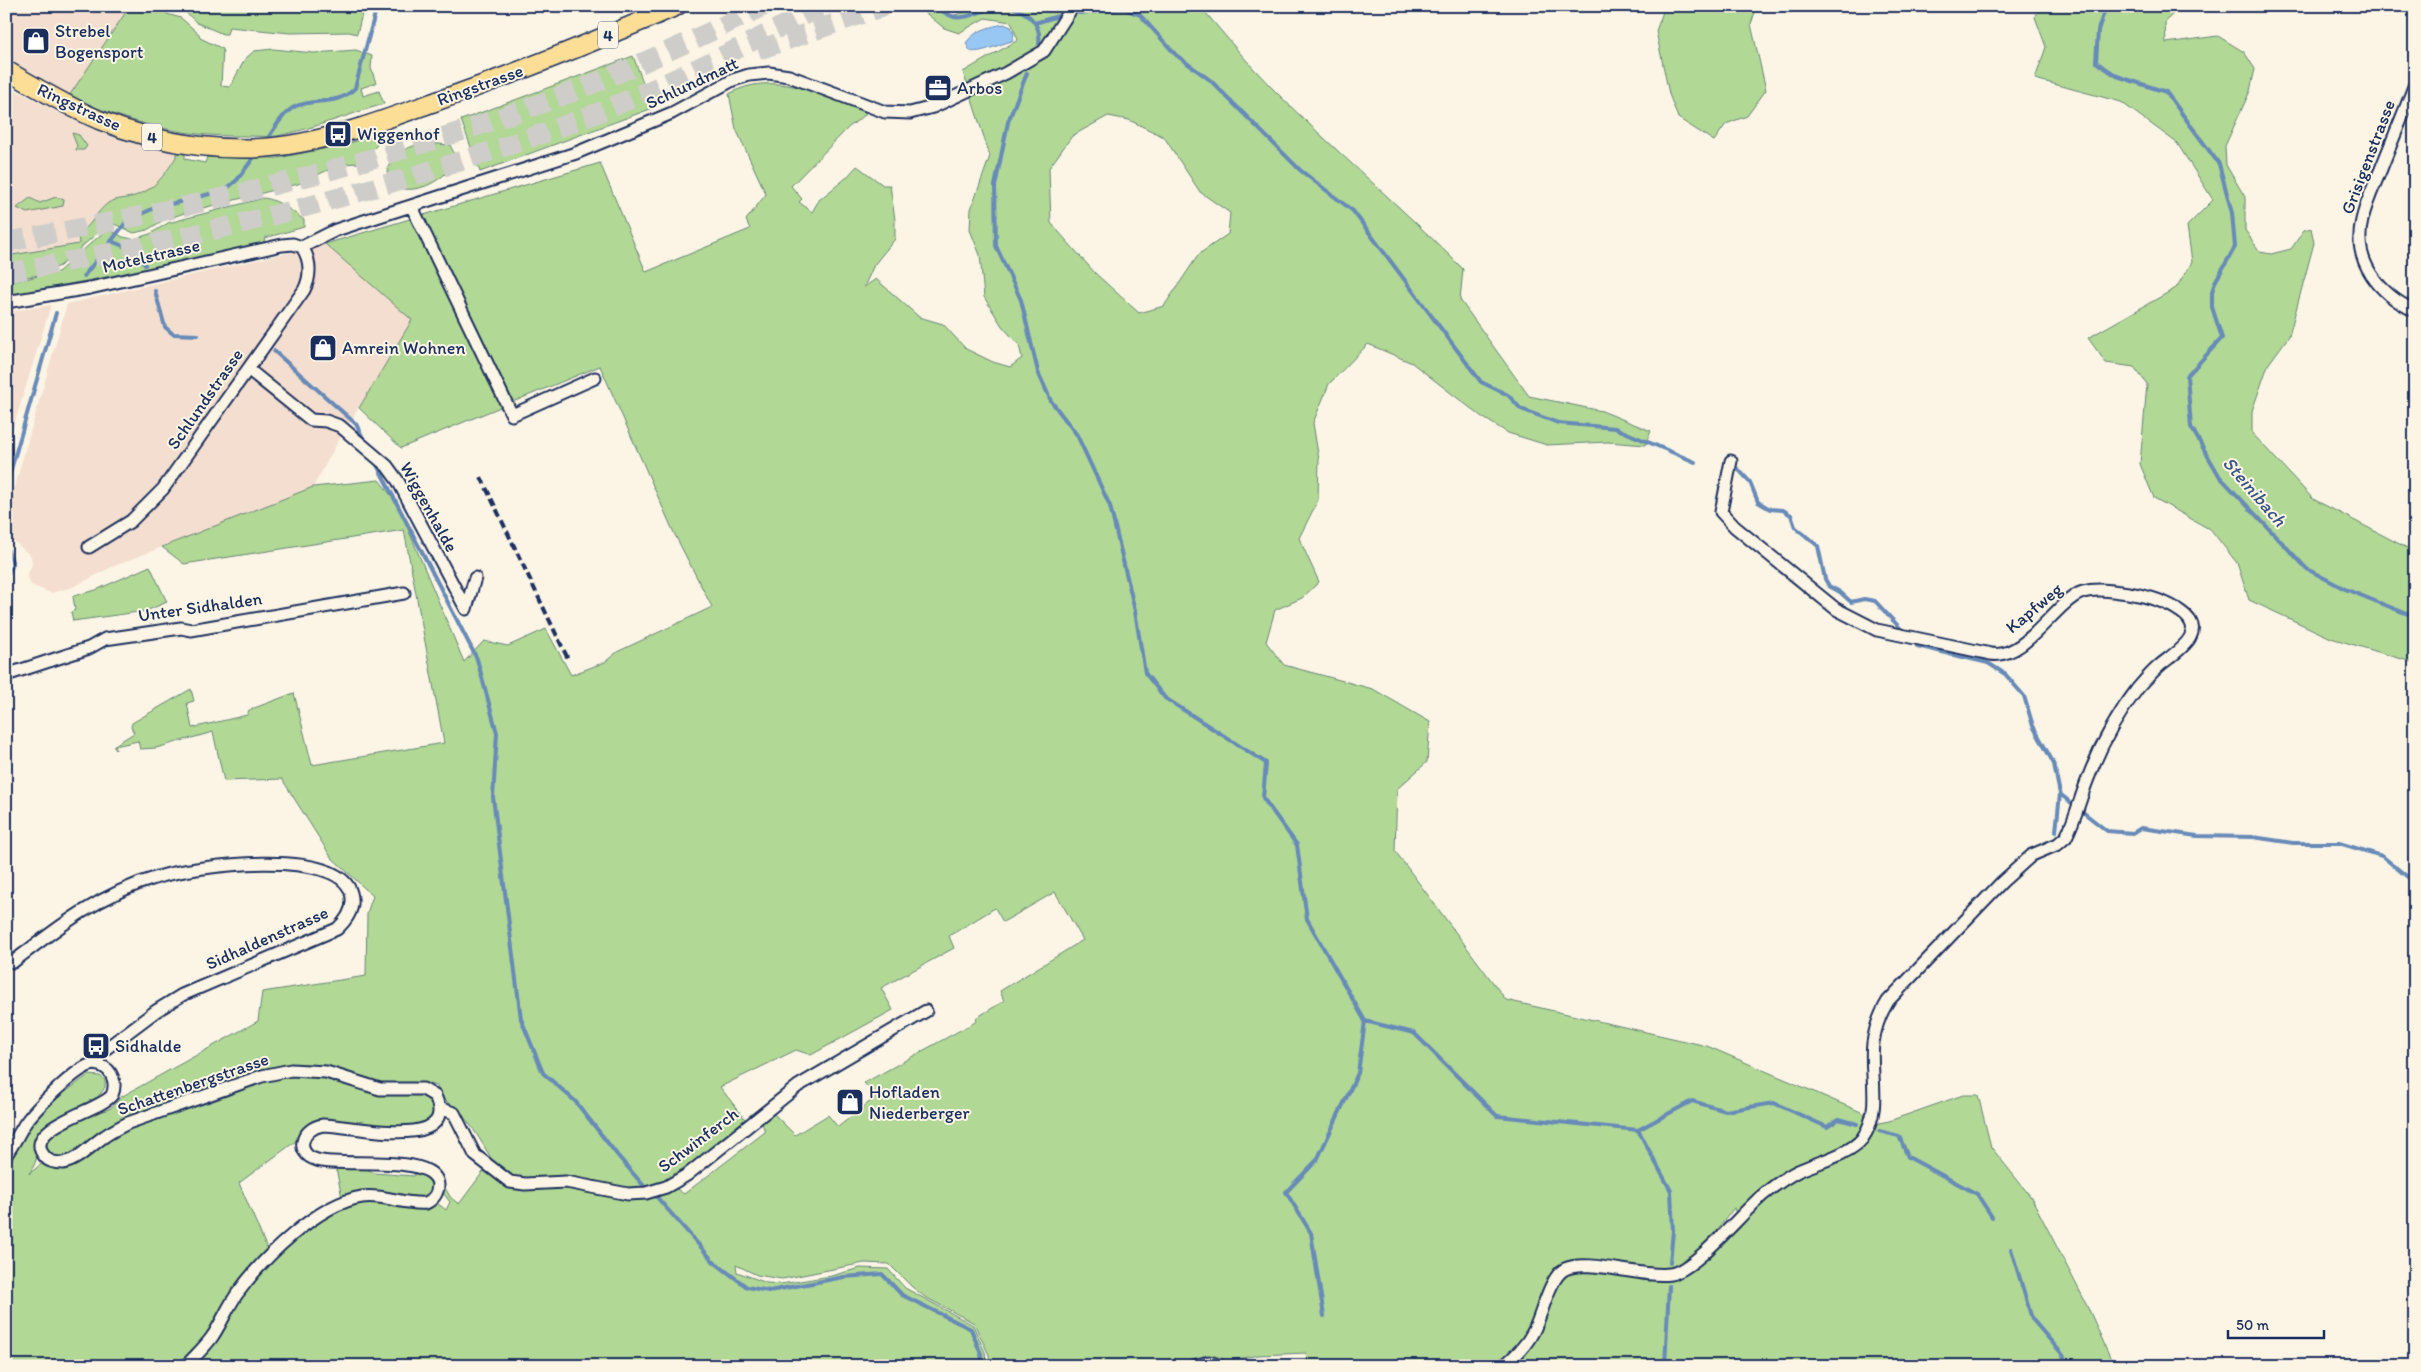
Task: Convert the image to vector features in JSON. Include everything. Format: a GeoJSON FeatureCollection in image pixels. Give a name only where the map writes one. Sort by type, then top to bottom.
{"type":"FeatureCollection","features":[{"type":"Feature","properties":{"kind":"main road","name":"Ringstrasse"},"geometry":{"type":"LineString","coordinates":[[6,70],[74,108],[127,130],[187,143],[244,148],[278,146],[309,141],[369,126],[491,82],[676,6]]}},
{"type":"Feature","properties":{"kind":"street","name":"Schlundmatt"},"geometry":{"type":"LineString","coordinates":[[302,247],[336,230],[584,151],[672,113],[733,80],[749,75],[770,73],[789,76],[885,112],[902,114],[919,111],[986,83],[1044,51],[1073,6]]}},
{"type":"Feature","properties":{"kind":"street","name":"Grisigenstrasse"},"geometry":{"type":"LineString","coordinates":[[2415,84],[2366,208],[2360,238],[2363,260],[2370,274],[2398,301],[2415,311]]}},
{"type":"Feature","properties":{"kind":"street"},"geometry":{"type":"LineString","coordinates":[[412,207],[512,415],[595,378]]}},
{"type":"Feature","properties":{"kind":"street","name":"Motelstrasse"},"geometry":{"type":"LineString","coordinates":[[6,302],[90,288],[282,245],[293,244],[302,247]]}},
{"type":"Feature","properties":{"kind":"street","name":"Schlundstrasse"},"geometry":{"type":"LineString","coordinates":[[89,547],[131,521],[163,489],[307,284],[309,264],[302,247]]}},
{"type":"Feature","properties":{"kind":"street","name":"Wiggenhalde"},"geometry":{"type":"LineString","coordinates":[[248,369],[311,420],[326,421],[340,426],[378,459],[398,481],[466,609],[475,578]]}},
{"type":"Feature","properties":{"kind":"street","name":"Kapfweg"},"geometry":{"type":"LineString","coordinates":[[1504,1366],[1518,1353],[1532,1334],[1553,1283],[1564,1269],[1578,1266],[1655,1275],[1677,1272],[1698,1258],[1765,1193],[1796,1172],[1849,1149],[1859,1142],[1872,1115],[1874,1096],[1873,1044],[1877,1024],[1888,1001],[2002,882],[2032,855],[2058,844],[2066,837],[2095,762],[2132,695],[2159,666],[2189,640],[2192,627],[2185,615],[2164,603],[2122,592],[2089,591],[2074,598],[2023,642],[2005,653],[1995,655],[1877,630],[1836,609],[1736,527],[1721,512],[1731,461]]}},
{"type":"Feature","properties":{"kind":"street","name":"Unter Sidhalden"},"geometry":{"type":"LineString","coordinates":[[6,675],[88,648],[105,639],[181,628],[191,630],[404,593]]}},
{"type":"Feature","properties":{"kind":"street","name":"Sidhaldenstrasse"},"geometry":{"type":"LineString","coordinates":[[13,962],[62,924],[93,904],[147,880],[181,871],[236,864],[283,864],[331,872],[346,882],[350,888],[352,904],[346,920],[337,929],[182,995],[156,1011],[104,1050],[99,1056],[98,1065]]}},
{"type":"Feature","properties":{"kind":"street","name":"Schwinferch"},"geometry":{"type":"LineString","coordinates":[[439,1108],[454,1113],[475,1156],[510,1182],[525,1184],[566,1182],[628,1194],[646,1193],[666,1187],[687,1175],[798,1086],[926,1011]]}},
{"type":"Feature","properties":{"kind":"street"},"geometry":{"type":"LineString","coordinates":[[6,1155],[24,1124],[35,1111],[82,1069],[90,1065],[98,1065]]}},
{"type":"Feature","properties":{"kind":"street","name":"Schattenbergstrasse"},"geometry":{"type":"LineString","coordinates":[[98,1065],[112,1075],[114,1086],[112,1095],[101,1105],[60,1122],[48,1130],[42,1139],[42,1148],[45,1156],[51,1161],[61,1163],[71,1160],[106,1135],[128,1123],[280,1072],[318,1070],[342,1075],[380,1089],[423,1089],[435,1096],[439,1108]]}},
{"type":"Feature","properties":{"kind":"street"},"geometry":{"type":"LineString","coordinates":[[186,1366],[212,1337],[235,1296],[249,1279],[270,1257],[315,1218],[336,1206],[362,1197],[377,1196],[426,1203],[433,1199],[437,1192],[438,1182],[433,1174],[412,1164],[334,1163],[312,1159],[305,1153],[303,1145],[307,1132],[323,1125],[418,1132],[433,1124],[439,1108]]}},
{"type":"Feature","properties":{"kind":"street"},"geometry":{"type":"LineString","coordinates":[[1194,1366],[1209,1362],[1220,1366]]}},
{"type":"Feature","properties":{"kind":"shaded area"},"geometry":{"type":"Polygon","coordinates":[[[6,6],[130,6],[69,96],[6,59],[6,6]]]}},
{"type":"Feature","properties":{"kind":"shaded area"},"geometry":{"type":"Polygon","coordinates":[[[6,85],[86,126],[115,137],[176,153],[176,157],[155,186],[145,193],[111,201],[105,206],[86,229],[78,234],[79,244],[6,257],[6,85]]]}},
{"type":"Feature","properties":{"kind":"shaded area"},"geometry":{"type":"Polygon","coordinates":[[[325,244],[412,320],[339,440],[313,487],[112,567],[73,587],[51,593],[31,585],[27,575],[32,565],[31,556],[9,537],[6,517],[67,304],[325,244]]]}},
{"type":"Feature","properties":{"kind":"shaded area"},"geometry":{"type":"Polygon","coordinates":[[[51,305],[6,451],[6,312],[51,305]]]}},
{"type":"Feature","properties":{"kind":"green space"},"geometry":{"type":"Polygon","coordinates":[[[130,6],[167,6],[167,14],[181,18],[199,34],[200,38],[223,49],[221,86],[230,87],[245,59],[254,51],[273,49],[314,53],[356,50],[372,56],[371,68],[376,83],[361,88],[363,96],[379,91],[384,104],[277,136],[220,136],[175,131],[154,126],[112,113],[69,96],[130,6]]]}},
{"type":"Feature","properties":{"kind":"green space"},"geometry":{"type":"Polygon","coordinates":[[[179,6],[364,6],[357,34],[349,32],[290,33],[229,27],[227,34],[223,34],[197,23],[179,6]]]}},
{"type":"Feature","properties":{"kind":"green space"},"geometry":{"type":"Polygon","coordinates":[[[917,6],[941,6],[952,16],[982,6],[1019,6],[1028,9],[1048,6],[1146,6],[1152,13],[1182,6],[1200,6],[1273,89],[1463,269],[1460,300],[1529,396],[1602,411],[1651,431],[1645,445],[1608,442],[1547,445],[1508,433],[1482,417],[1412,363],[1368,344],[1329,384],[1313,423],[1319,460],[1318,500],[1299,538],[1319,582],[1302,598],[1275,610],[1266,642],[1284,665],[1373,689],[1430,722],[1427,762],[1397,789],[1395,851],[1506,1000],[1707,1046],[1868,1115],[1861,1131],[1849,1143],[1736,1214],[1734,1208],[1701,1249],[1678,1267],[1644,1270],[1575,1262],[1561,1265],[1552,1279],[1534,1325],[1518,1347],[1498,1366],[1308,1366],[1306,1353],[1259,1355],[1226,1361],[1216,1356],[1206,1356],[1186,1366],[990,1366],[989,1355],[974,1323],[925,1297],[889,1264],[864,1263],[782,1279],[757,1275],[736,1265],[737,1272],[767,1283],[781,1284],[831,1276],[860,1268],[888,1269],[905,1288],[973,1325],[985,1352],[987,1366],[191,1366],[251,1283],[268,1264],[306,1231],[342,1209],[362,1202],[375,1201],[412,1207],[429,1206],[437,1203],[446,1210],[450,1202],[443,1193],[445,1188],[451,1198],[459,1204],[492,1160],[477,1134],[463,1116],[449,1103],[441,1099],[437,1086],[418,1084],[387,1086],[357,1079],[321,1066],[308,1064],[274,1068],[192,1099],[64,1158],[57,1158],[47,1149],[47,1137],[68,1125],[111,1108],[121,1097],[258,1021],[262,992],[366,976],[367,913],[373,896],[331,857],[282,779],[224,781],[213,732],[156,748],[140,749],[138,741],[115,746],[116,750],[113,746],[134,733],[131,727],[132,723],[191,689],[194,701],[187,703],[192,728],[247,715],[249,710],[294,693],[312,765],[444,743],[404,530],[184,564],[162,547],[313,487],[379,480],[397,503],[464,662],[484,641],[508,646],[546,629],[571,675],[605,662],[617,652],[712,607],[674,533],[600,366],[401,448],[359,408],[412,320],[325,244],[600,163],[646,272],[750,229],[746,220],[766,194],[736,129],[729,94],[746,87],[763,84],[798,87],[865,110],[865,115],[849,127],[791,186],[802,199],[799,202],[812,212],[819,200],[846,178],[857,166],[883,185],[890,185],[895,220],[895,239],[874,265],[864,287],[876,279],[919,317],[943,324],[966,349],[993,362],[1010,367],[1022,358],[1019,345],[1002,326],[984,297],[980,255],[970,230],[971,209],[990,156],[963,72],[1018,40],[1011,22],[985,18],[959,33],[944,28],[917,6]],[[1108,116],[1072,136],[1049,168],[1051,223],[1095,273],[1139,313],[1164,306],[1199,254],[1228,234],[1230,213],[1200,192],[1164,137],[1129,120],[1108,116]],[[1055,892],[1003,922],[995,908],[949,936],[954,948],[881,988],[893,1010],[811,1055],[796,1050],[720,1087],[748,1123],[665,1181],[684,1194],[765,1132],[761,1120],[773,1113],[795,1135],[828,1115],[838,1127],[877,1096],[864,1083],[977,1021],[976,1018],[1004,1001],[1000,991],[1083,940],[1055,892]]]}},
{"type":"Feature","properties":{"kind":"green space"},"geometry":{"type":"Polygon","coordinates":[[[1665,6],[1757,6],[1751,24],[1766,90],[1747,116],[1726,124],[1714,141],[1678,118],[1669,94],[1656,31],[1665,6]]]}},
{"type":"Feature","properties":{"kind":"green space"},"geometry":{"type":"Polygon","coordinates":[[[2041,6],[2179,6],[2165,23],[2166,43],[2218,36],[2244,52],[2255,69],[2250,91],[2225,146],[2226,165],[2245,197],[2245,230],[2260,252],[2271,254],[2291,249],[2304,230],[2311,228],[2314,243],[2289,336],[2268,365],[2252,411],[2252,433],[2313,499],[2415,552],[2415,663],[2331,638],[2249,600],[2237,563],[2211,530],[2154,498],[2140,464],[2147,384],[2134,367],[2106,363],[2088,338],[2176,288],[2192,262],[2187,226],[2213,200],[2177,143],[2121,102],[2035,79],[2046,47],[2035,17],[2041,6]]]}},
{"type":"Feature","properties":{"kind":"green space"},"geometry":{"type":"Polygon","coordinates":[[[633,56],[653,108],[480,172],[461,120],[633,56]]]}},
{"type":"Feature","properties":{"kind":"green space"},"geometry":{"type":"Polygon","coordinates":[[[391,131],[359,163],[341,164],[298,184],[187,212],[162,221],[147,230],[134,233],[114,224],[104,227],[60,266],[40,275],[6,280],[6,256],[79,244],[78,234],[83,231],[104,207],[110,202],[131,197],[152,187],[167,170],[176,157],[176,153],[185,154],[185,159],[205,163],[207,157],[278,158],[339,146],[391,131]]]}},
{"type":"Feature","properties":{"kind":"green space"},"geometry":{"type":"Polygon","coordinates":[[[72,133],[79,135],[87,146],[84,150],[76,150],[77,146],[72,133]]]}},
{"type":"Feature","properties":{"kind":"green space"},"geometry":{"type":"Polygon","coordinates":[[[426,143],[450,145],[456,163],[443,176],[427,186],[409,189],[390,185],[388,168],[396,156],[410,147],[426,143]]]}},
{"type":"Feature","properties":{"kind":"green space"},"geometry":{"type":"Polygon","coordinates":[[[56,197],[64,200],[63,206],[27,213],[17,208],[30,198],[40,203],[56,197]]]}},
{"type":"Feature","properties":{"kind":"green space"},"geometry":{"type":"Polygon","coordinates":[[[264,198],[280,203],[295,213],[304,220],[304,227],[265,238],[264,242],[144,270],[6,296],[6,283],[58,272],[105,231],[110,230],[123,237],[133,239],[150,234],[168,223],[264,198]]]}},
{"type":"Feature","properties":{"kind":"green space"},"geometry":{"type":"Polygon","coordinates":[[[150,566],[167,602],[146,611],[73,621],[71,612],[75,610],[73,596],[96,590],[150,566]]]}},
{"type":"Feature","properties":{"kind":"green space"},"geometry":{"type":"Polygon","coordinates":[[[307,1073],[415,1093],[428,1100],[432,1106],[432,1121],[420,1128],[317,1121],[307,1126],[296,1141],[239,1183],[269,1253],[213,1329],[181,1366],[6,1366],[6,1165],[28,1127],[58,1098],[88,1075],[100,1076],[105,1080],[105,1087],[92,1101],[47,1123],[40,1130],[36,1137],[36,1160],[29,1174],[41,1164],[52,1167],[70,1165],[111,1138],[154,1119],[227,1096],[260,1081],[307,1073]]]}},
{"type":"Feature","properties":{"kind":"green space"},"geometry":{"type":"Polygon","coordinates":[[[1963,1095],[1978,1095],[1991,1147],[2031,1197],[2087,1305],[2114,1366],[1508,1366],[1565,1274],[1586,1268],[1663,1281],[1674,1277],[1763,1198],[1797,1175],[1847,1155],[1874,1124],[1889,1121],[1963,1095]]]}},
{"type":"Feature","properties":{"kind":"green space"},"geometry":{"type":"Polygon","coordinates":[[[336,1168],[365,1168],[374,1173],[414,1176],[415,1171],[425,1173],[433,1183],[433,1191],[425,1199],[342,1198],[336,1168]]]}},
{"type":"Feature","properties":{"kind":"water"},"geometry":{"type":"Polygon","coordinates":[[[1004,24],[1011,27],[1014,34],[1012,41],[985,50],[970,51],[966,43],[974,35],[988,28],[1004,24]]]}},
{"type":"Feature","properties":{"kind":"waterway"},"geometry":{"type":"LineString","coordinates":[[266,141],[283,117],[296,106],[342,97],[355,88],[377,6]]}},
{"type":"Feature","properties":{"kind":"waterway"},"geometry":{"type":"LineString","coordinates":[[937,6],[945,13],[960,17],[1001,6]]}},
{"type":"Feature","properties":{"kind":"waterway"},"geometry":{"type":"LineString","coordinates":[[1008,6],[1021,11],[1032,19],[1038,30],[1039,44]]}},
{"type":"Feature","properties":{"kind":"waterway","name":"Steinibach"},"geometry":{"type":"LineString","coordinates":[[2106,6],[2098,30],[2096,62],[2117,76],[2166,92],[2219,164],[2232,213],[2235,247],[2215,282],[2212,292],[2212,307],[2222,338],[2187,376],[2191,427],[2220,477],[2307,569],[2345,589],[2415,617]]}},
{"type":"Feature","properties":{"kind":"waterway"},"geometry":{"type":"LineString","coordinates":[[1079,13],[1124,9],[1140,15],[1176,55],[1210,80],[1300,170],[1353,211],[1481,382],[1508,395],[1521,409],[1558,423],[1615,428],[1695,462]]}},
{"type":"Feature","properties":{"kind":"waterway"},"geometry":{"type":"LineString","coordinates":[[1035,23],[1058,16]]}},
{"type":"Feature","properties":{"kind":"waterway"},"geometry":{"type":"LineString","coordinates":[[1027,73],[1008,122],[995,186],[996,246],[1021,300],[1038,372],[1051,401],[1077,435],[1110,506],[1135,611],[1145,673],[1165,698],[1266,763],[1263,798],[1297,845],[1307,919],[1365,1021],[1414,1033],[1497,1116],[1638,1130],[1692,1101],[1726,1111],[1774,1103],[1827,1127],[1839,1119],[1857,1124]]}},
{"type":"Feature","properties":{"kind":"waterway"},"geometry":{"type":"LineString","coordinates":[[84,276],[127,221],[152,209],[225,190],[237,180],[257,153]]}},
{"type":"Feature","properties":{"kind":"waterway"},"geometry":{"type":"LineString","coordinates":[[111,241],[133,250],[145,265]]}},
{"type":"Feature","properties":{"kind":"waterway"},"geometry":{"type":"LineString","coordinates":[[155,291],[165,327],[173,334],[198,335]]}},
{"type":"Feature","properties":{"kind":"waterway"},"geometry":{"type":"LineString","coordinates":[[6,487],[56,313]]}},
{"type":"Feature","properties":{"kind":"waterway"},"geometry":{"type":"LineString","coordinates":[[274,351],[356,424],[365,442]]}},
{"type":"Feature","properties":{"kind":"waterway"},"geometry":{"type":"LineString","coordinates":[[375,461],[477,659],[497,733],[493,797],[521,1019],[543,1073],[575,1101],[644,1186]]}},
{"type":"Feature","properties":{"kind":"waterway"},"geometry":{"type":"LineString","coordinates":[[1738,469],[1750,482],[1758,502],[1770,509],[1783,510],[1791,515],[1795,527],[1818,546],[1825,579],[1829,586],[1840,592],[1851,602],[1864,599],[1875,601],[1902,630]]}},
{"type":"Feature","properties":{"kind":"waterway"},"geometry":{"type":"LineString","coordinates":[[6,546],[13,564],[6,578]]}},
{"type":"Feature","properties":{"kind":"waterway"},"geometry":{"type":"LineString","coordinates":[[1917,646],[1988,663],[2005,674],[2024,696],[2033,726],[2054,764],[2060,794],[2056,831]]}},
{"type":"Feature","properties":{"kind":"waterway"},"geometry":{"type":"LineString","coordinates":[[2060,794],[2107,831],[2133,833],[2141,828],[2197,836],[2253,837],[2293,843],[2339,843],[2382,856],[2415,883]]}},
{"type":"Feature","properties":{"kind":"waterway"},"geometry":{"type":"LineString","coordinates":[[1324,1316],[1311,1233],[1286,1192],[1317,1160],[1358,1073],[1365,1021]]}},
{"type":"Feature","properties":{"kind":"waterway"},"geometry":{"type":"LineString","coordinates":[[1638,1130],[1671,1191],[1673,1231],[1670,1263]]}},
{"type":"Feature","properties":{"kind":"waterway"},"geometry":{"type":"LineString","coordinates":[[1879,1131],[1899,1136],[1908,1157],[1977,1194],[1992,1217]]}},
{"type":"Feature","properties":{"kind":"waterway"},"geometry":{"type":"LineString","coordinates":[[654,1194],[714,1262],[747,1287],[769,1291],[844,1277],[882,1274],[902,1295],[971,1329],[981,1354],[983,1366]]}},
{"type":"Feature","properties":{"kind":"waterway"},"geometry":{"type":"LineString","coordinates":[[2011,1249],[2032,1319],[2063,1355],[2067,1366]]}},
{"type":"Feature","properties":{"kind":"waterway"},"geometry":{"type":"LineString","coordinates":[[1665,1366],[1669,1286]]}},
{"type":"Feature","properties":{"kind":"tunnel"},"geometry":{"type":"LineString","coordinates":[[6,242],[212,200],[415,146],[576,91],[764,6]]}},
{"type":"Feature","properties":{"kind":"tunnel"},"geometry":{"type":"LineString","coordinates":[[6,273],[145,246],[284,213],[420,174],[488,152],[555,129],[623,102],[690,72],[822,6]]}},
{"type":"Feature","properties":{"kind":"tunnel"},"geometry":{"type":"LineString","coordinates":[[758,50],[885,6]]}},
{"type":"Feature","properties":{"kind":"railway"},"geometry":{"type":"LineString","coordinates":[[481,477],[568,659]]}},
{"type":"Feature","properties":{"kind":"place","name":"Strebel Bogensport"},"geometry":{"type":"Point","coordinates":[36,41]}},
{"type":"Feature","properties":{"kind":"place","name":"Arbos"},"geometry":{"type":"Point","coordinates":[938,88]}},
{"type":"Feature","properties":{"kind":"place","name":"Wiggenhof"},"geometry":{"type":"Point","coordinates":[338,134]}},
{"type":"Feature","properties":{"kind":"place","name":"Amrein Wohnen"},"geometry":{"type":"Point","coordinates":[323,348]}},
{"type":"Feature","properties":{"kind":"place","name":"Sidhalde"},"geometry":{"type":"Point","coordinates":[96,1046]}},
{"type":"Feature","properties":{"kind":"place","name":"Hofladen Niederberger"},"geometry":{"type":"Point","coordinates":[850,1102]}}]}
